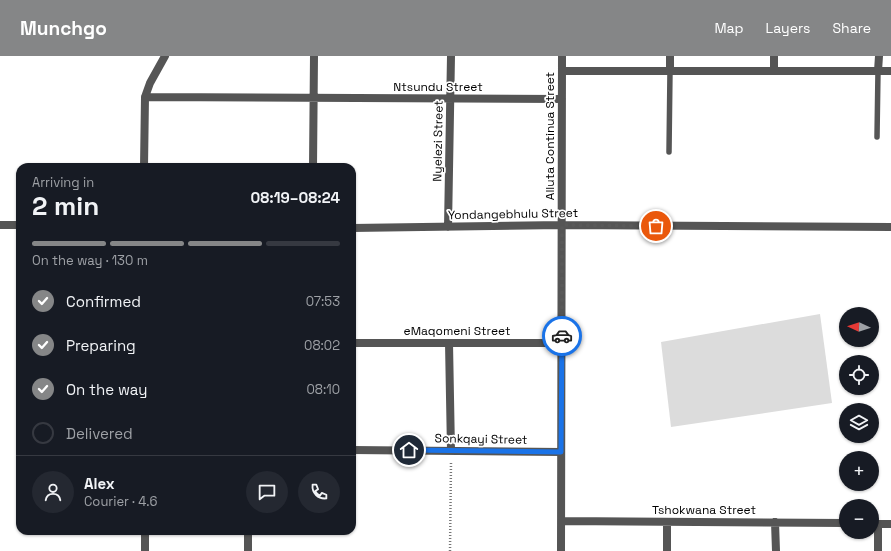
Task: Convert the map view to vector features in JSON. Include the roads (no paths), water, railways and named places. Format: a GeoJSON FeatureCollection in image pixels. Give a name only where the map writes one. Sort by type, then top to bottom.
{"type":"FeatureCollection","features":[{"type":"Feature","properties":{"kind":"street"},"geometry":{"type":"LineString","coordinates":[[144,163],[145,97],[150,83],[165,56]]}},
{"type":"Feature","properties":{"kind":"street"},"geometry":{"type":"LineString","coordinates":[[313,163],[314,56]]}},
{"type":"Feature","properties":{"kind":"street","name":"Nyelezi Street"},"geometry":{"type":"LineString","coordinates":[[448,227],[451,56]]}},
{"type":"Feature","properties":{"kind":"street","name":"Alluta Continua Street"},"geometry":{"type":"LineString","coordinates":[[562,56],[562,551]]}},
{"type":"Feature","properties":{"kind":"street"},"geometry":{"type":"LineString","coordinates":[[670,56],[670,71]]}},
{"type":"Feature","properties":{"kind":"street"},"geometry":{"type":"LineString","coordinates":[[774,56],[774,71]]}},
{"type":"Feature","properties":{"kind":"street"},"geometry":{"type":"LineString","coordinates":[[878,71],[879,56]]}},
{"type":"Feature","properties":{"kind":"street"},"geometry":{"type":"LineString","coordinates":[[562,71],[891,71]]}},
{"type":"Feature","properties":{"kind":"street","name":"Ntsundu Street"},"geometry":{"type":"LineString","coordinates":[[145,97],[562,99]]}},
{"type":"Feature","properties":{"kind":"street"},"geometry":{"type":"LineString","coordinates":[[0,225],[16,225]]}},
{"type":"Feature","properties":{"kind":"street","name":"Yondangebhulu Street"},"geometry":{"type":"LineString","coordinates":[[356,228],[562,225],[891,227]]}},
{"type":"Feature","properties":{"kind":"street","name":"eMaqomeni Street"},"geometry":{"type":"LineString","coordinates":[[356,343],[562,343]]}},
{"type":"Feature","properties":{"kind":"street"},"geometry":{"type":"LineString","coordinates":[[449,343],[451,451]]}},
{"type":"Feature","properties":{"kind":"street","name":"Sonkqayi Street"},"geometry":{"type":"LineString","coordinates":[[356,450],[561,452]]}},
{"type":"Feature","properties":{"kind":"street","name":"Tshokwana Street"},"geometry":{"type":"LineString","coordinates":[[562,521],[839,523]]}},
{"type":"Feature","properties":{"kind":"street"},"geometry":{"type":"LineString","coordinates":[[667,522],[667,551]]}},
{"type":"Feature","properties":{"kind":"street"},"geometry":{"type":"LineString","coordinates":[[775,522],[776,551]]}},
{"type":"Feature","properties":{"kind":"street"},"geometry":{"type":"LineString","coordinates":[[879,524],[891,524]]}},
{"type":"Feature","properties":{"kind":"street"},"geometry":{"type":"LineString","coordinates":[[145,535],[145,551]]}},
{"type":"Feature","properties":{"kind":"street"},"geometry":{"type":"LineString","coordinates":[[248,535],[248,551]]}},
{"type":"Feature","properties":{"kind":"street"},"geometry":{"type":"LineString","coordinates":[[877,539],[878,551]]}},
{"type":"Feature","properties":{"kind":"lane"},"geometry":{"type":"LineString","coordinates":[[669,152],[670,71]]}},
{"type":"Feature","properties":{"kind":"lane"},"geometry":{"type":"LineString","coordinates":[[877,137],[878,71]]}}]}
